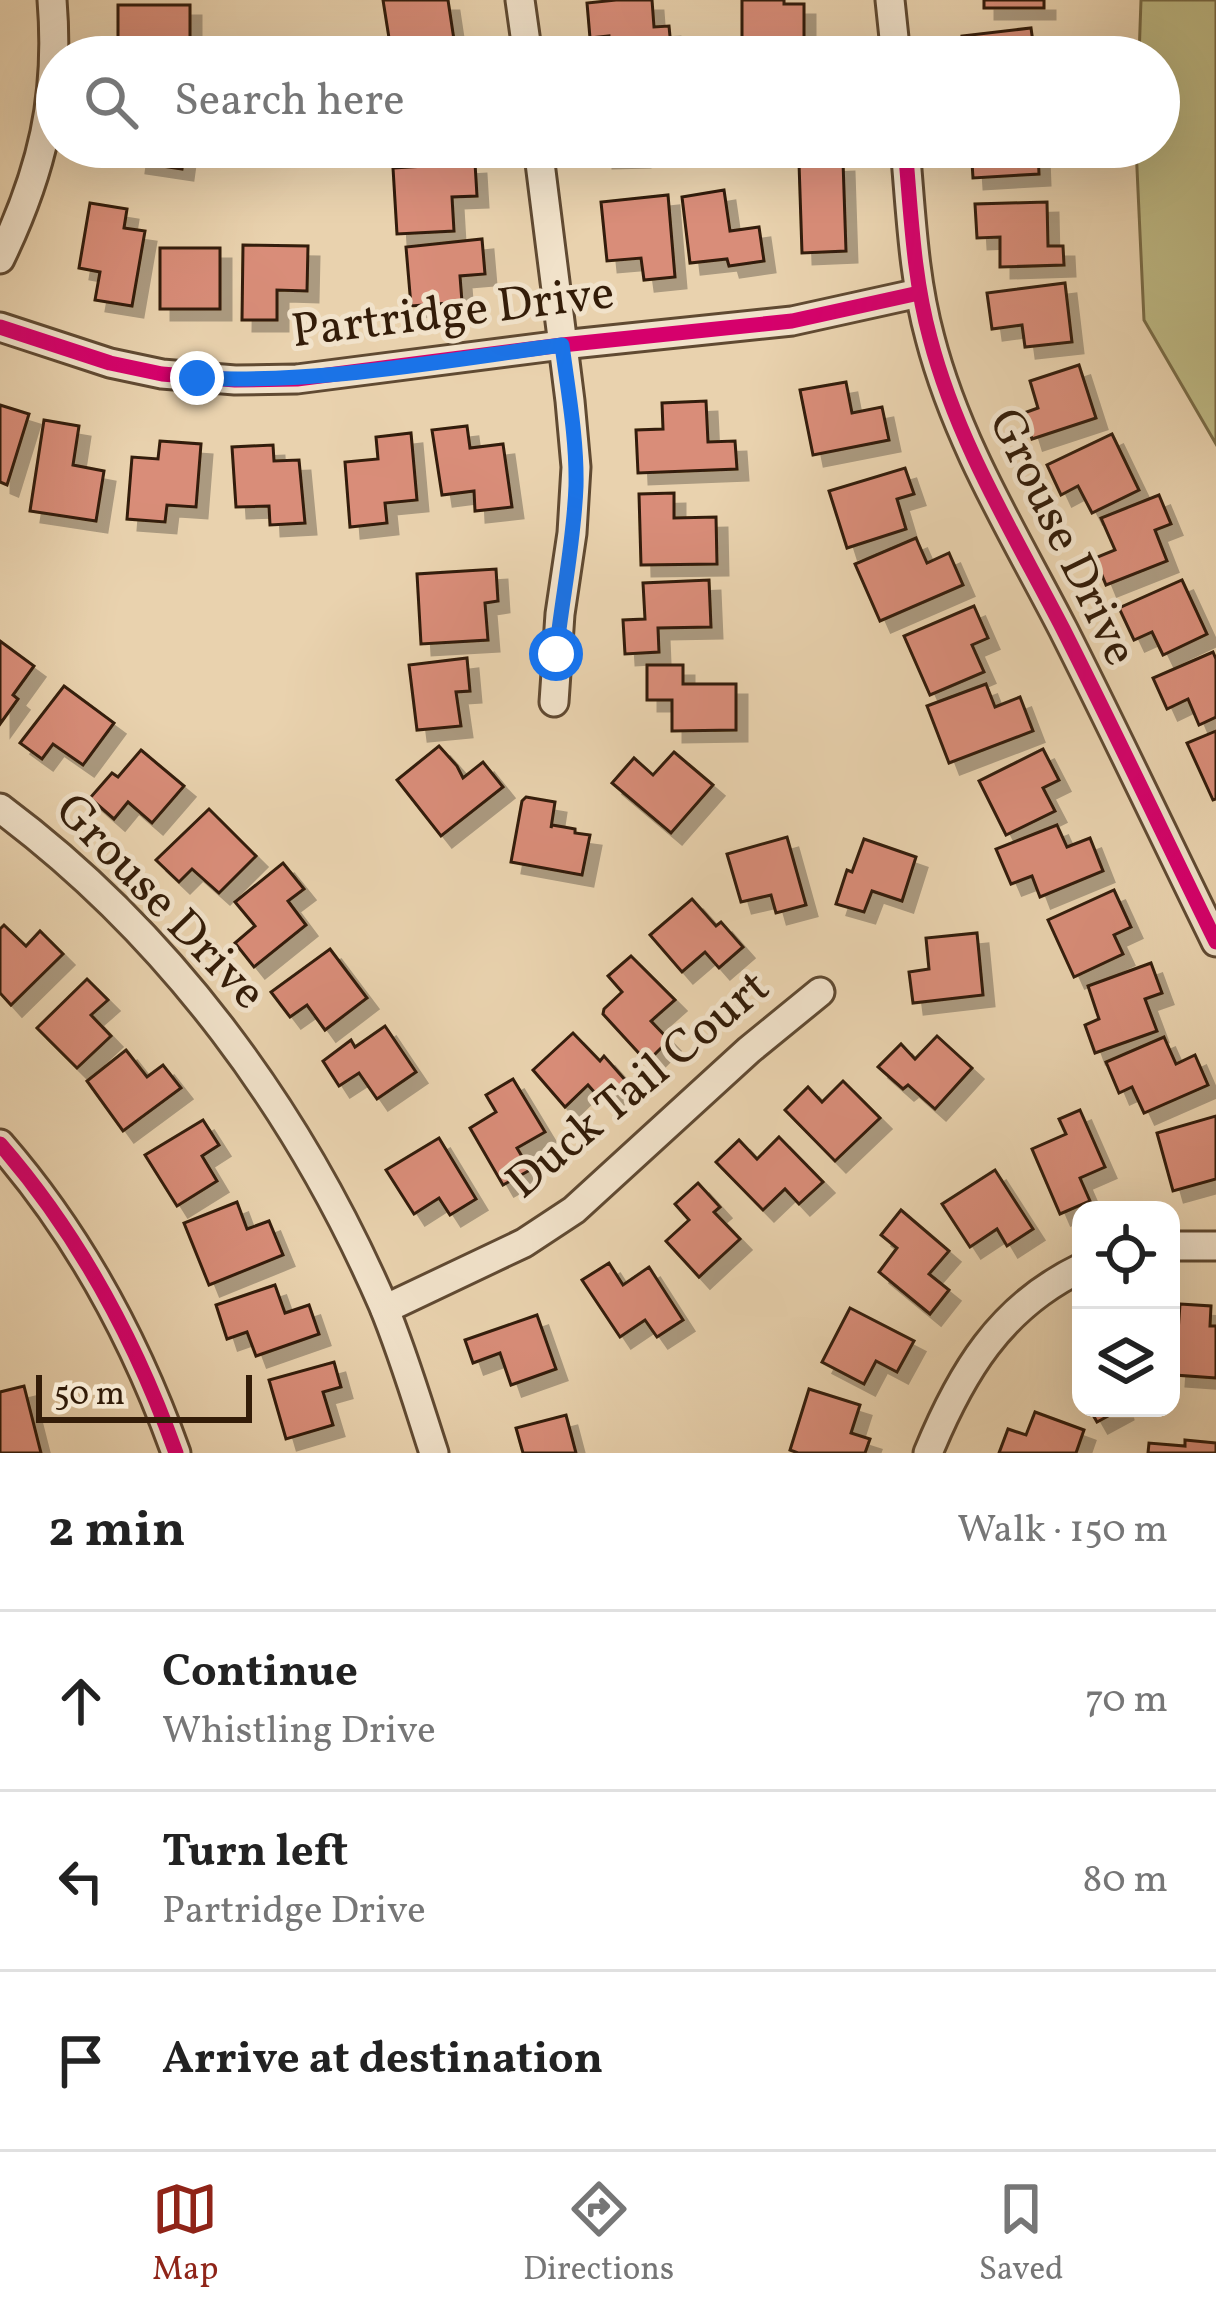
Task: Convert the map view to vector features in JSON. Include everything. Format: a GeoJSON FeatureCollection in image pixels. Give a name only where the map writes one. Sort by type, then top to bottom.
{"type":"FeatureCollection","features":[{"type":"Feature","properties":{"kind":"street"},"geometry":{"type":"LineString","coordinates":[[52,0],[53,36]]}},
{"type":"Feature","properties":{"kind":"street"},"geometry":{"type":"LineString","coordinates":[[520,0],[525,36]]}},
{"type":"Feature","properties":{"kind":"street"},"geometry":{"type":"LineString","coordinates":[[890,0],[894,36]]}},
{"type":"Feature","properties":{"kind":"street"},"geometry":{"type":"LineString","coordinates":[[0,259],[36,167]]}},
{"type":"Feature","properties":{"kind":"street"},"geometry":{"type":"LineString","coordinates":[[541,168],[576,485],[554,702]]}},
{"type":"Feature","properties":{"kind":"street","name":"Grouse Drive"},"geometry":{"type":"LineString","coordinates":[[907,168],[919,293],[944,384],[980,471],[1216,942]]}},
{"type":"Feature","properties":{"kind":"street","name":"Partridge Drive"},"geometry":{"type":"LineString","coordinates":[[0,327],[110,363],[162,374],[235,380],[326,377],[562,345],[792,321],[919,293]]}},
{"type":"Feature","properties":{"kind":"street","name":"Grouse Drive"},"geometry":{"type":"LineString","coordinates":[[0,808],[118,910],[228,1035],[308,1156],[354,1243],[385,1309],[434,1453]]}},
{"type":"Feature","properties":{"kind":"street","name":"Duck Tail Court"},"geometry":{"type":"LineString","coordinates":[[385,1309],[524,1243],[574,1210],[749,1050],[820,992]]}},
{"type":"Feature","properties":{"kind":"street"},"geometry":{"type":"LineString","coordinates":[[0,1144],[79,1246],[101,1283],[142,1367],[176,1453]]}},
{"type":"Feature","properties":{"kind":"street"},"geometry":{"type":"LineString","coordinates":[[1180,1246],[1216,1246]]}},
{"type":"Feature","properties":{"kind":"street"},"geometry":{"type":"LineString","coordinates":[[928,1453],[948,1406],[988,1340],[1035,1296],[1072,1272]]}},
{"type":"Feature","properties":{"kind":"shaded area"},"geometry":{"type":"Polygon","coordinates":[[[1141,0],[1216,0],[1216,444],[1144,320],[1137,168],[1180,168],[1180,36],[1140,36],[1141,0]]]}},
{"type":"Feature","properties":{"kind":"building"},"geometry":{"type":"Polygon","coordinates":[[[383,0],[448,0],[453,36],[389,36],[383,0]]]}},
{"type":"Feature","properties":{"kind":"building"},"geometry":{"type":"Polygon","coordinates":[[[652,0],[654,27],[669,26],[670,36],[590,36],[587,3],[652,0]]]}},
{"type":"Feature","properties":{"kind":"building"},"geometry":{"type":"Polygon","coordinates":[[[742,0],[804,4],[804,36],[742,36],[742,0]]]}},
{"type":"Feature","properties":{"kind":"building"},"geometry":{"type":"Polygon","coordinates":[[[984,0],[1044,0],[1044,8],[984,8],[984,0]]]}},
{"type":"Feature","properties":{"kind":"building"},"geometry":{"type":"Polygon","coordinates":[[[118,5],[190,5],[190,36],[118,36],[118,5]]]}},
{"type":"Feature","properties":{"kind":"building"},"geometry":{"type":"Polygon","coordinates":[[[1031,28],[1032,36],[962,36],[1031,28]]]}},
{"type":"Feature","properties":{"kind":"building"},"geometry":{"type":"Polygon","coordinates":[[[393,168],[475,168],[477,196],[452,197],[454,231],[397,234],[393,168]]]}},
{"type":"Feature","properties":{"kind":"building"},"geometry":{"type":"Polygon","coordinates":[[[799,168],[843,168],[846,251],[802,253],[799,168]]]}},
{"type":"Feature","properties":{"kind":"building"},"geometry":{"type":"Polygon","coordinates":[[[972,168],[1039,168],[1039,174],[973,178],[972,168]]]}},
{"type":"Feature","properties":{"kind":"building"},"geometry":{"type":"Polygon","coordinates":[[[724,190],[730,231],[759,227],[764,261],[729,266],[727,259],[690,263],[682,197],[724,190]]]}},
{"type":"Feature","properties":{"kind":"building"},"geometry":{"type":"Polygon","coordinates":[[[668,195],[675,277],[644,280],[641,258],[607,261],[601,202],[668,195]]]}},
{"type":"Feature","properties":{"kind":"building"},"geometry":{"type":"Polygon","coordinates":[[[1047,202],[1048,246],[1063,246],[1064,265],[1000,267],[1000,237],[977,238],[975,204],[1047,202]]]}},
{"type":"Feature","properties":{"kind":"building"},"geometry":{"type":"Polygon","coordinates":[[[90,203],[127,209],[124,228],[145,231],[132,306],[95,300],[100,272],[79,268],[90,203]]]}},
{"type":"Feature","properties":{"kind":"building"},"geometry":{"type":"Polygon","coordinates":[[[482,239],[485,274],[460,276],[462,302],[411,306],[406,247],[482,239]]]}},
{"type":"Feature","properties":{"kind":"building"},"geometry":{"type":"Polygon","coordinates":[[[243,245],[308,246],[307,291],[277,290],[277,320],[242,320],[243,245]]]}},
{"type":"Feature","properties":{"kind":"building"},"geometry":{"type":"Polygon","coordinates":[[[160,248],[220,248],[220,309],[160,309],[160,248]]]}},
{"type":"Feature","properties":{"kind":"building"},"geometry":{"type":"Polygon","coordinates":[[[1065,283],[1072,342],[1025,347],[1022,325],[992,329],[987,293],[1065,283]]]}},
{"type":"Feature","properties":{"kind":"building"},"geometry":{"type":"Polygon","coordinates":[[[1079,365],[1096,418],[1032,439],[1024,413],[1038,408],[1030,381],[1079,365]]]}},
{"type":"Feature","properties":{"kind":"building"},"geometry":{"type":"Polygon","coordinates":[[[846,382],[852,413],[882,407],[889,440],[813,455],[800,390],[846,382]]]}},
{"type":"Feature","properties":{"kind":"building"},"geometry":{"type":"Polygon","coordinates":[[[706,401],[708,442],[735,441],[737,469],[638,473],[636,430],[663,429],[662,403],[706,401]]]}},
{"type":"Feature","properties":{"kind":"building"},"geometry":{"type":"Polygon","coordinates":[[[0,405],[29,414],[7,485],[0,482],[0,405]]]}},
{"type":"Feature","properties":{"kind":"building"},"geometry":{"type":"Polygon","coordinates":[[[44,420],[79,426],[73,465],[104,471],[96,521],[30,511],[44,420]]]}},
{"type":"Feature","properties":{"kind":"building"},"geometry":{"type":"Polygon","coordinates":[[[467,426],[470,448],[503,444],[512,507],[475,511],[474,491],[442,495],[432,430],[467,426]]]}},
{"type":"Feature","properties":{"kind":"building"},"geometry":{"type":"Polygon","coordinates":[[[411,433],[417,500],[385,503],[387,523],[350,527],[345,462],[378,459],[376,437],[411,433]]]}},
{"type":"Feature","properties":{"kind":"building"},"geometry":{"type":"Polygon","coordinates":[[[1112,434],[1139,490],[1092,513],[1078,486],[1061,495],[1047,465],[1112,434]]]}},
{"type":"Feature","properties":{"kind":"building"},"geometry":{"type":"Polygon","coordinates":[[[160,441],[201,444],[196,507],[167,505],[165,522],[127,519],[132,457],[158,459],[160,441]]]}},
{"type":"Feature","properties":{"kind":"building"},"geometry":{"type":"Polygon","coordinates":[[[273,445],[274,461],[299,460],[305,523],[270,525],[269,506],[236,507],[232,447],[273,445]]]}},
{"type":"Feature","properties":{"kind":"building"},"geometry":{"type":"Polygon","coordinates":[[[905,468],[914,494],[897,499],[906,529],[847,548],[829,491],[905,468]]]}},
{"type":"Feature","properties":{"kind":"building"},"geometry":{"type":"Polygon","coordinates":[[[674,493],[674,518],[716,517],[717,564],[641,565],[639,494],[674,493]]]}},
{"type":"Feature","properties":{"kind":"building"},"geometry":{"type":"Polygon","coordinates":[[[1159,495],[1171,524],[1155,530],[1167,561],[1106,585],[1095,558],[1115,550],[1101,518],[1159,495]]]}},
{"type":"Feature","properties":{"kind":"building"},"geometry":{"type":"Polygon","coordinates":[[[916,538],[927,563],[949,553],[963,585],[880,621],[855,564],[916,538]]]}},
{"type":"Feature","properties":{"kind":"building"},"geometry":{"type":"Polygon","coordinates":[[[496,569],[498,601],[485,603],[488,640],[421,644],[417,574],[496,569]]]}},
{"type":"Feature","properties":{"kind":"building"},"geometry":{"type":"Polygon","coordinates":[[[709,580],[711,627],[658,628],[659,652],[625,654],[623,620],[645,619],[643,583],[709,580]]]}},
{"type":"Feature","properties":{"kind":"building"},"geometry":{"type":"Polygon","coordinates":[[[1182,580],[1207,634],[1163,655],[1152,632],[1134,640],[1119,608],[1182,580]]]}},
{"type":"Feature","properties":{"kind":"building"},"geometry":{"type":"Polygon","coordinates":[[[974,606],[988,638],[972,645],[984,672],[930,695],[904,636],[974,606]]]}},
{"type":"Feature","properties":{"kind":"building"},"geometry":{"type":"Polygon","coordinates":[[[0,641],[34,666],[0,724],[0,641]]]}},
{"type":"Feature","properties":{"kind":"building"},"geometry":{"type":"Polygon","coordinates":[[[1213,652],[1216,717],[1199,725],[1188,699],[1167,709],[1153,678],[1213,652]]]}},
{"type":"Feature","properties":{"kind":"building"},"geometry":{"type":"Polygon","coordinates":[[[467,658],[470,691],[456,692],[461,726],[417,730],[409,665],[467,658]]]}},
{"type":"Feature","properties":{"kind":"building"},"geometry":{"type":"Polygon","coordinates":[[[647,665],[683,665],[683,684],[736,684],[736,730],[672,731],[672,700],[647,700],[647,665]]]}},
{"type":"Feature","properties":{"kind":"building"},"geometry":{"type":"Polygon","coordinates":[[[986,684],[995,707],[1020,697],[1033,731],[949,763],[927,706],[986,684]]]}},
{"type":"Feature","properties":{"kind":"building"},"geometry":{"type":"Polygon","coordinates":[[[64,686],[114,723],[83,765],[53,744],[42,759],[20,743],[64,686]]]}},
{"type":"Feature","properties":{"kind":"building"},"geometry":{"type":"Polygon","coordinates":[[[1216,731],[1216,799],[1213,800],[1187,743],[1216,731]]]}},
{"type":"Feature","properties":{"kind":"building"},"geometry":{"type":"Polygon","coordinates":[[[439,746],[463,778],[483,762],[503,787],[441,836],[397,780],[439,746]]]}},
{"type":"Feature","properties":{"kind":"building"},"geometry":{"type":"Polygon","coordinates":[[[1043,749],[1059,780],[1043,788],[1055,811],[1006,835],[979,781],[1043,749]]]}},
{"type":"Feature","properties":{"kind":"building"},"geometry":{"type":"Polygon","coordinates":[[[141,750],[184,786],[152,823],[128,802],[114,819],[90,798],[112,773],[118,777],[141,750]]]}},
{"type":"Feature","properties":{"kind":"building"},"geometry":{"type":"Polygon","coordinates":[[[674,752],[713,785],[671,833],[612,783],[634,758],[653,775],[674,752]]]}},
{"type":"Feature","properties":{"kind":"building"},"geometry":{"type":"Polygon","coordinates":[[[526,797],[555,802],[551,828],[590,835],[582,875],[511,862],[526,797]]]}},
{"type":"Feature","properties":{"kind":"building"},"geometry":{"type":"Polygon","coordinates":[[[209,809],[256,856],[219,893],[192,869],[179,882],[156,860],[209,809]]]}},
{"type":"Feature","properties":{"kind":"building"},"geometry":{"type":"Polygon","coordinates":[[[1057,825],[1067,847],[1090,838],[1103,871],[1040,897],[1032,876],[1011,884],[996,849],[1057,825]]]}},
{"type":"Feature","properties":{"kind":"building"},"geometry":{"type":"Polygon","coordinates":[[[787,837],[806,905],[776,913],[771,895],[741,902],[727,854],[787,837]]]}},
{"type":"Feature","properties":{"kind":"building"},"geometry":{"type":"Polygon","coordinates":[[[864,839],[916,857],[902,901],[872,891],[864,912],[836,904],[864,839]]]}},
{"type":"Feature","properties":{"kind":"building"},"geometry":{"type":"Polygon","coordinates":[[[283,863],[304,889],[288,901],[306,925],[254,967],[235,943],[255,926],[235,902],[283,863]]]}},
{"type":"Feature","properties":{"kind":"building"},"geometry":{"type":"Polygon","coordinates":[[[1114,890],[1131,927],[1114,935],[1123,954],[1074,977],[1048,920],[1114,890]]]}},
{"type":"Feature","properties":{"kind":"building"},"geometry":{"type":"Polygon","coordinates":[[[692,899],[743,947],[719,968],[705,952],[682,972],[650,935],[692,899]]]}},
{"type":"Feature","properties":{"kind":"building"},"geometry":{"type":"Polygon","coordinates":[[[4,925],[26,946],[40,931],[63,954],[11,1005],[0,993],[0,929],[4,925]]]}},
{"type":"Feature","properties":{"kind":"building"},"geometry":{"type":"Polygon","coordinates":[[[977,933],[983,995],[913,1003],[909,972],[929,969],[926,938],[977,933]]]}},
{"type":"Feature","properties":{"kind":"building"},"geometry":{"type":"Polygon","coordinates":[[[330,949],[367,998],[325,1030],[307,1005],[290,1017],[271,992],[330,949]]]}},
{"type":"Feature","properties":{"kind":"building"},"geometry":{"type":"Polygon","coordinates":[[[631,956],[675,1000],[651,1021],[669,1040],[647,1062],[603,1014],[622,992],[608,976],[631,956]]]}},
{"type":"Feature","properties":{"kind":"building"},"geometry":{"type":"Polygon","coordinates":[[[1151,963],[1162,993],[1145,999],[1157,1031],[1095,1053],[1085,1025],[1099,1019],[1088,986],[1151,963]]]}},
{"type":"Feature","properties":{"kind":"building"},"geometry":{"type":"Polygon","coordinates":[[[87,979],[108,1000],[91,1015],[111,1036],[77,1068],[37,1028],[87,979]]]}},
{"type":"Feature","properties":{"kind":"building"},"geometry":{"type":"Polygon","coordinates":[[[385,1026],[416,1072],[377,1099],[359,1073],[339,1086],[323,1061],[351,1040],[355,1047],[385,1026]]]}},
{"type":"Feature","properties":{"kind":"building"},"geometry":{"type":"Polygon","coordinates":[[[573,1033],[600,1061],[604,1056],[626,1081],[603,1102],[588,1085],[565,1107],[533,1070],[573,1033]]]}},
{"type":"Feature","properties":{"kind":"building"},"geometry":{"type":"Polygon","coordinates":[[[937,1036],[972,1068],[935,1109],[878,1067],[901,1044],[915,1059],[937,1036]]]}},
{"type":"Feature","properties":{"kind":"building"},"geometry":{"type":"Polygon","coordinates":[[[1164,1037],[1176,1064],[1195,1055],[1208,1085],[1144,1113],[1132,1087],[1119,1093],[1106,1062],[1164,1037]]]}},
{"type":"Feature","properties":{"kind":"building"},"geometry":{"type":"Polygon","coordinates":[[[126,1050],[147,1077],[163,1065],[181,1088],[123,1131],[87,1081],[126,1050]]]}},
{"type":"Feature","properties":{"kind":"building"},"geometry":{"type":"Polygon","coordinates":[[[513,1079],[545,1132],[517,1148],[530,1170],[503,1185],[470,1128],[496,1112],[486,1095],[513,1079]]]}},
{"type":"Feature","properties":{"kind":"building"},"geometry":{"type":"Polygon","coordinates":[[[843,1081],[880,1118],[835,1161],[785,1110],[808,1087],[822,1102],[843,1081]]]}},
{"type":"Feature","properties":{"kind":"building"},"geometry":{"type":"Polygon","coordinates":[[[1080,1110],[1105,1167],[1080,1178],[1090,1201],[1072,1201],[1072,1209],[1060,1214],[1032,1149],[1066,1134],[1059,1119],[1080,1110]]]}},
{"type":"Feature","properties":{"kind":"building"},"geometry":{"type":"Polygon","coordinates":[[[1216,1116],[1216,1179],[1173,1191],[1157,1133],[1216,1116]]]}},
{"type":"Feature","properties":{"kind":"building"},"geometry":{"type":"Polygon","coordinates":[[[203,1120],[219,1145],[202,1156],[217,1181],[177,1206],[145,1155],[203,1120]]]}},
{"type":"Feature","properties":{"kind":"building"},"geometry":{"type":"Polygon","coordinates":[[[779,1137],[823,1182],[799,1204],[785,1189],[763,1210],[716,1162],[739,1140],[757,1159],[779,1137]]]}},
{"type":"Feature","properties":{"kind":"building"},"geometry":{"type":"Polygon","coordinates":[[[439,1138],[476,1199],[450,1215],[439,1198],[414,1214],[386,1170],[439,1138]]]}},
{"type":"Feature","properties":{"kind":"building"},"geometry":{"type":"Polygon","coordinates":[[[995,1170],[1033,1229],[1007,1246],[997,1229],[970,1247],[942,1204],[995,1170]]]}},
{"type":"Feature","properties":{"kind":"building"},"geometry":{"type":"Polygon","coordinates":[[[698,1183],[720,1207],[714,1212],[740,1239],[699,1277],[666,1241],[689,1220],[675,1204],[698,1183]]]}},
{"type":"Feature","properties":{"kind":"building"},"geometry":{"type":"Polygon","coordinates":[[[237,1202],[247,1229],[269,1221],[283,1255],[209,1285],[184,1223],[237,1202]]]}},
{"type":"Feature","properties":{"kind":"building"},"geometry":{"type":"Polygon","coordinates":[[[901,1210],[949,1251],[929,1274],[949,1290],[930,1314],[879,1272],[897,1248],[881,1235],[901,1210]]]}},
{"type":"Feature","properties":{"kind":"building"},"geometry":{"type":"Polygon","coordinates":[[[609,1263],[623,1285],[649,1267],[683,1320],[657,1337],[645,1320],[620,1337],[582,1280],[609,1263]]]}},
{"type":"Feature","properties":{"kind":"building"},"geometry":{"type":"Polygon","coordinates":[[[275,1285],[285,1313],[309,1305],[319,1334],[256,1356],[247,1332],[227,1339],[216,1305],[275,1285]]]}},
{"type":"Feature","properties":{"kind":"building"},"geometry":{"type":"Polygon","coordinates":[[[1180,1304],[1211,1306],[1210,1326],[1216,1326],[1216,1378],[1180,1375],[1180,1304]]]}},
{"type":"Feature","properties":{"kind":"building"},"geometry":{"type":"Polygon","coordinates":[[[850,1308],[914,1341],[897,1372],[876,1361],[864,1384],[822,1362],[850,1308]]]}},
{"type":"Feature","properties":{"kind":"building"},"geometry":{"type":"Polygon","coordinates":[[[537,1315],[556,1369],[511,1385],[500,1353],[473,1363],[465,1340],[537,1315]]]}},
{"type":"Feature","properties":{"kind":"building"},"geometry":{"type":"Polygon","coordinates":[[[334,1362],[341,1387],[323,1392],[333,1425],[286,1439],[269,1380],[334,1362]]]}},
{"type":"Feature","properties":{"kind":"building"},"geometry":{"type":"Polygon","coordinates":[[[24,1386],[41,1453],[0,1453],[0,1392],[24,1386]]]}},
{"type":"Feature","properties":{"kind":"building"},"geometry":{"type":"Polygon","coordinates":[[[809,1389],[860,1405],[851,1433],[870,1439],[865,1453],[790,1450],[809,1389]]]}},
{"type":"Feature","properties":{"kind":"building"},"geometry":{"type":"Polygon","coordinates":[[[1035,1412],[1084,1430],[1076,1453],[999,1453],[1008,1429],[1026,1435],[1035,1412]]]}},
{"type":"Feature","properties":{"kind":"building"},"geometry":{"type":"Polygon","coordinates":[[[566,1415],[576,1453],[523,1453],[516,1428],[566,1415]]]}},
{"type":"Feature","properties":{"kind":"building"},"geometry":{"type":"Polygon","coordinates":[[[1185,1440],[1216,1443],[1216,1453],[1148,1453],[1149,1443],[1185,1446],[1185,1440]]]}},
{"type":"Feature","properties":{"kind":"cycle path"},"geometry":{"type":"LineString","coordinates":[[907,168],[920,291],[955,414],[1216,942]]}},
{"type":"Feature","properties":{"kind":"cycle path"},"geometry":{"type":"LineString","coordinates":[[0,327],[110,363],[162,374],[297,379],[792,321],[919,293]]}},
{"type":"Feature","properties":{"kind":"cycle path"},"geometry":{"type":"LineString","coordinates":[[0,1144],[55,1215],[103,1290],[176,1453]]}},
{"type":"Feature","properties":{"kind":"route"},"geometry":{"type":"LineString","coordinates":[[197,378],[326,377],[562,345],[576,485],[556,654]]}}]}
